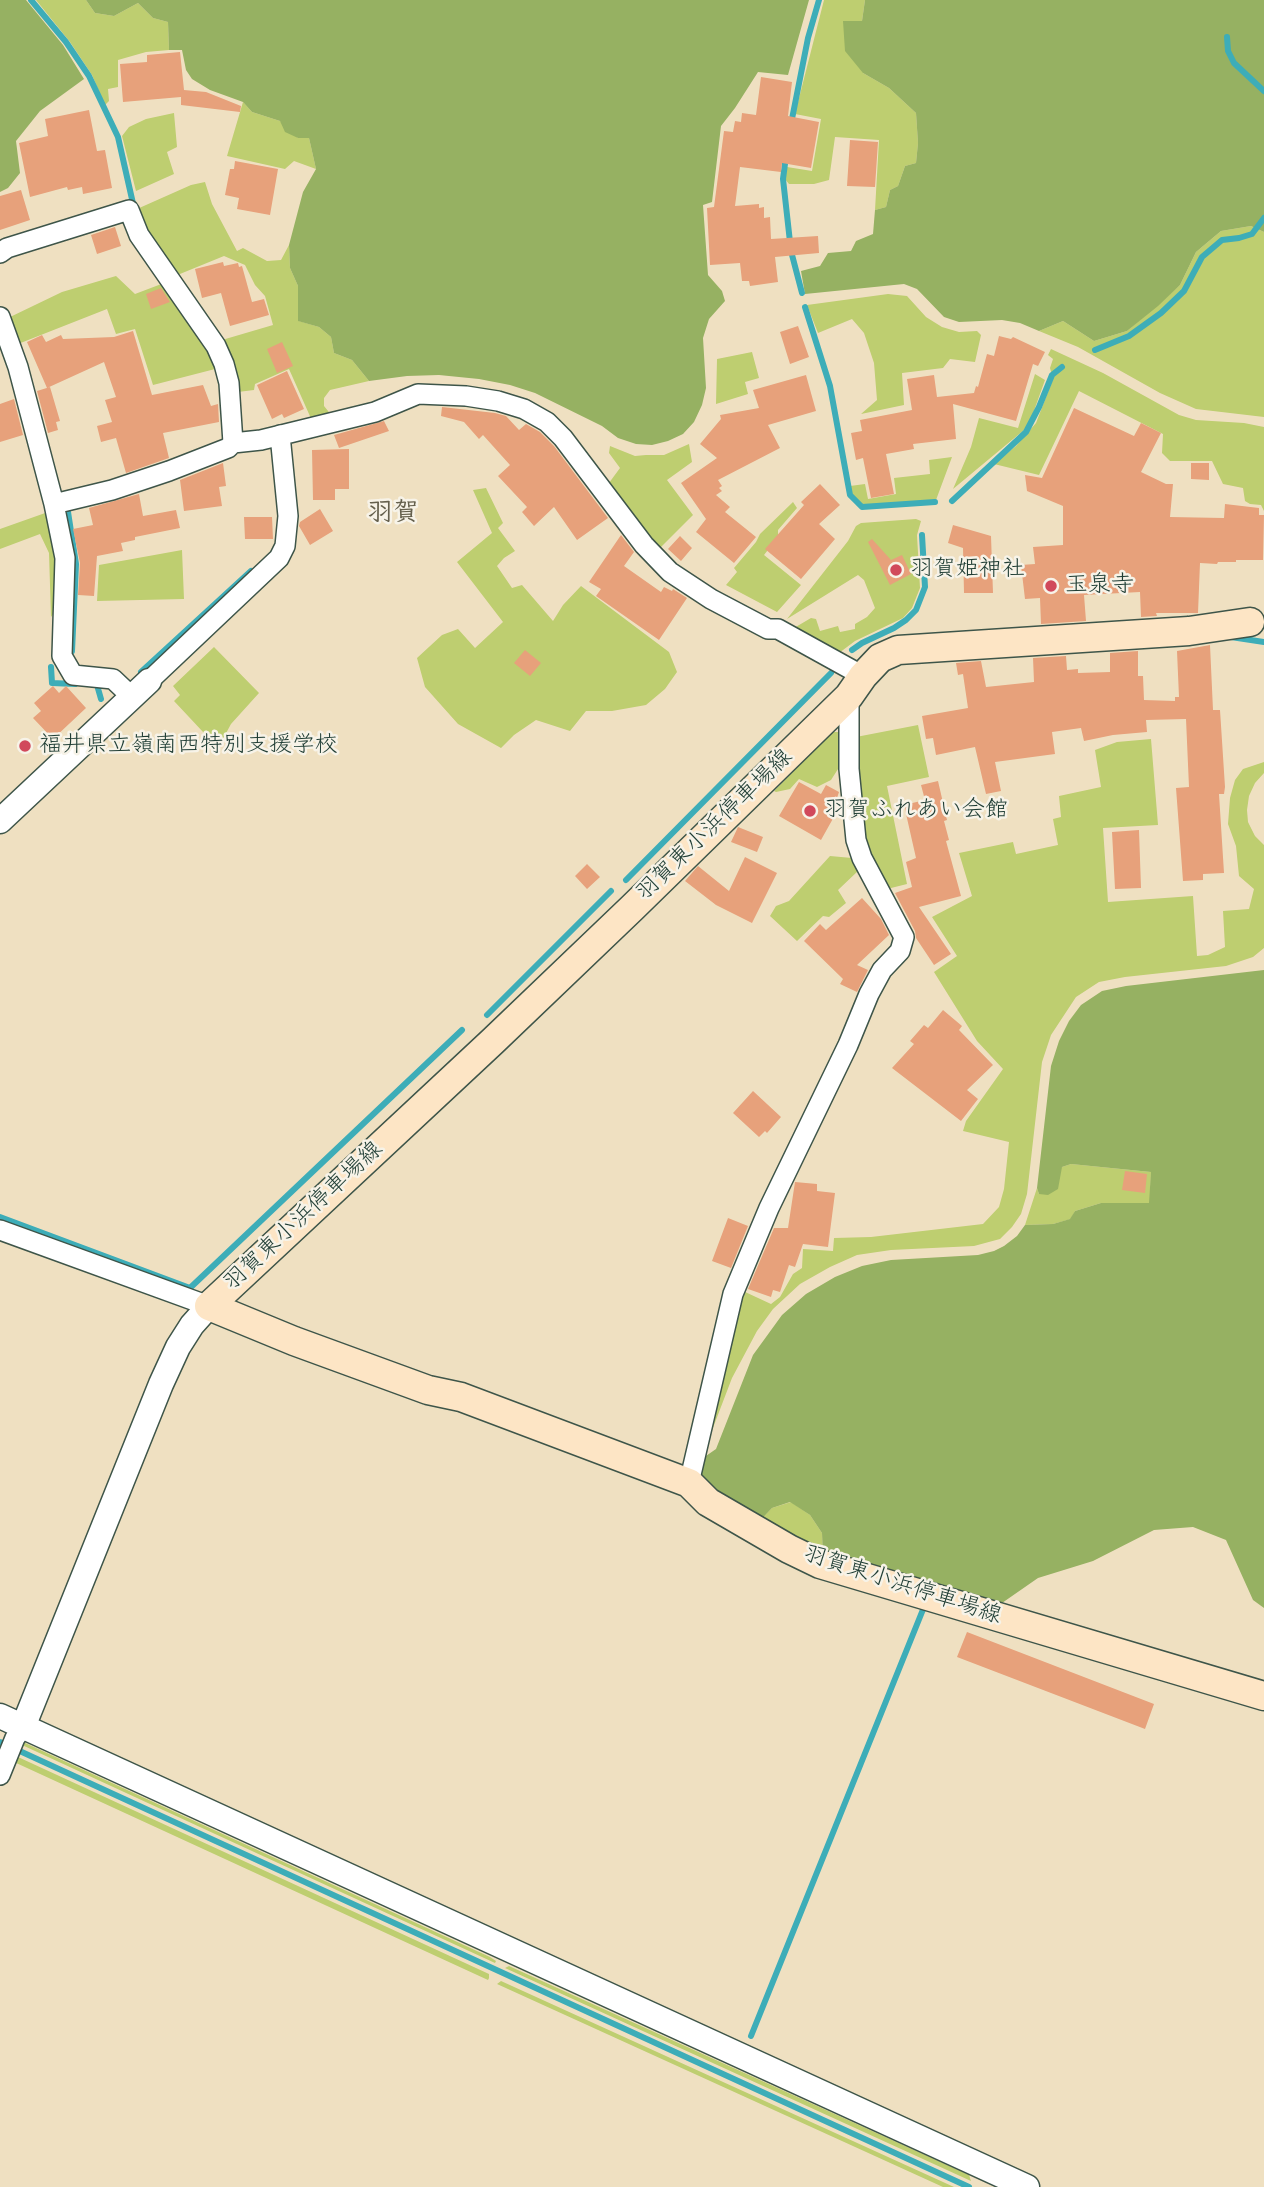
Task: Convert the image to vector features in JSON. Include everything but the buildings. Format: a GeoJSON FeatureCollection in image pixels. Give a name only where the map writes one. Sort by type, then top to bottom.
{"type":"FeatureCollection","features":[{"type":"Feature","properties":{"kind":"main road","name":"羽賀東小浜停車場線"},"geometry":{"type":"LineString","coordinates":[[1250,622],[1189,631],[898,650],[880,658],[856,686],[493,1041],[209,1306],[306,1346],[428,1390],[461,1396],[689,1483],[708,1502],[820,1564],[1264,1696]]}},
{"type":"Feature","properties":{"kind":"street"},"geometry":{"type":"LineString","coordinates":[[0,253],[7,248],[129,210],[139,234],[216,346],[229,383],[233,443]]}},
{"type":"Feature","properties":{"kind":"street"},"geometry":{"type":"LineString","coordinates":[[0,317],[18,367],[54,504],[65,558],[62,656],[73,675],[113,679],[140,689]]}},
{"type":"Feature","properties":{"kind":"street"},"geometry":{"type":"LineString","coordinates":[[54,504],[112,490],[169,471],[228,448],[233,443],[261,440],[375,412],[418,394],[466,396],[498,401],[547,422],[564,438],[643,545],[670,572],[711,599],[768,629],[778,629],[856,686],[849,769],[856,840],[862,859],[904,936],[900,951],[882,970],[869,994],[848,1045],[769,1208],[733,1294],[689,1483]]}},
{"type":"Feature","properties":{"kind":"street"},"geometry":{"type":"LineString","coordinates":[[0,821],[279,558],[285,546],[288,516],[280,435]]}},
{"type":"Feature","properties":{"kind":"street"},"geometry":{"type":"LineString","coordinates":[[0,1230],[209,1306],[192,1325],[178,1347],[161,1384],[0,1774]]}},
{"type":"Feature","properties":{"kind":"street"},"geometry":{"type":"LineString","coordinates":[[0,1716],[15,1740],[1027,2187]]}},
{"type":"Feature","properties":{"kind":"green space"},"geometry":{"type":"Polygon","coordinates":[[[0,0],[26,0],[63,45],[84,79],[40,111],[16,141],[20,173],[8,188],[0,192],[0,0]]]}},
{"type":"Feature","properties":{"kind":"green space"},"geometry":{"type":"Polygon","coordinates":[[[36,0],[86,0],[95,13],[114,16],[138,3],[153,18],[168,22],[169,50],[146,52],[118,60],[118,87],[108,89],[109,101],[105,105],[92,75],[70,42],[36,0]]]}},
{"type":"Feature","properties":{"kind":"green space"},"geometry":{"type":"Polygon","coordinates":[[[86,0],[809,0],[788,75],[758,72],[721,126],[712,202],[703,205],[708,275],[722,291],[725,301],[709,319],[703,338],[706,388],[694,422],[683,434],[668,441],[652,445],[636,444],[618,438],[602,426],[535,393],[510,385],[439,375],[369,381],[352,360],[334,353],[331,337],[319,327],[298,321],[298,286],[290,268],[289,245],[303,192],[316,169],[309,138],[298,138],[285,132],[280,121],[252,112],[243,102],[210,90],[192,79],[186,70],[182,50],[169,50],[168,22],[153,18],[138,3],[114,16],[95,13],[86,0]]]}},
{"type":"Feature","properties":{"kind":"green space"},"geometry":{"type":"Polygon","coordinates":[[[824,0],[865,0],[862,21],[863,73],[889,88],[916,113],[916,163],[905,166],[898,186],[890,190],[886,207],[875,210],[879,140],[835,137],[829,180],[814,184],[789,184],[785,179],[787,167],[812,171],[821,119],[795,114],[824,0]]]}},
{"type":"Feature","properties":{"kind":"green space"},"geometry":{"type":"Polygon","coordinates":[[[865,0],[1264,0],[1264,232],[1251,226],[1221,231],[1196,252],[1180,285],[1158,306],[1127,331],[1094,341],[1063,321],[1039,331],[1020,323],[1002,320],[959,322],[944,317],[917,289],[904,284],[805,294],[801,271],[820,266],[828,253],[851,251],[856,241],[873,234],[875,210],[886,207],[890,190],[898,186],[905,166],[916,163],[916,113],[889,88],[863,73],[845,51],[843,21],[862,21],[865,0]]]}},
{"type":"Feature","properties":{"kind":"green space"},"geometry":{"type":"Polygon","coordinates":[[[243,102],[252,112],[280,121],[298,138],[309,138],[316,169],[294,161],[285,169],[227,156],[243,102]]]}},
{"type":"Feature","properties":{"kind":"green space"},"geometry":{"type":"Polygon","coordinates":[[[174,113],[177,147],[167,152],[174,174],[136,191],[122,136],[129,127],[146,119],[174,113]]]}},
{"type":"Feature","properties":{"kind":"green space"},"geometry":{"type":"Polygon","coordinates":[[[205,182],[212,204],[237,251],[243,248],[267,261],[281,260],[289,245],[290,268],[298,286],[299,321],[319,327],[331,337],[334,353],[352,360],[369,381],[330,390],[324,398],[324,406],[333,417],[313,423],[289,369],[255,384],[254,390],[238,392],[222,340],[273,325],[265,296],[255,285],[245,265],[224,256],[175,276],[144,227],[137,209],[191,185],[205,182]]]}},
{"type":"Feature","properties":{"kind":"green space"},"geometry":{"type":"Polygon","coordinates":[[[1251,226],[1264,232],[1264,417],[1196,409],[1160,393],[1078,347],[1039,331],[1063,321],[1094,341],[1127,331],[1180,285],[1196,252],[1221,231],[1251,226]]]}},
{"type":"Feature","properties":{"kind":"green space"},"geometry":{"type":"Polygon","coordinates":[[[116,276],[135,294],[164,283],[219,368],[153,385],[135,329],[116,334],[107,309],[18,344],[8,318],[62,292],[116,276]]]}},
{"type":"Feature","properties":{"kind":"green space"},"geometry":{"type":"Polygon","coordinates":[[[888,294],[907,296],[926,317],[942,327],[959,332],[977,331],[981,335],[975,362],[950,359],[943,368],[902,373],[904,405],[861,414],[877,400],[874,363],[864,333],[852,319],[818,333],[807,305],[888,294]]]}},
{"type":"Feature","properties":{"kind":"green space"},"geometry":{"type":"Polygon","coordinates":[[[1051,349],[1103,373],[1179,415],[1196,420],[1264,427],[1264,511],[1261,505],[1245,501],[1243,488],[1223,484],[1212,461],[1170,461],[1162,453],[1163,434],[1079,391],[1039,475],[994,464],[1016,446],[1036,423],[1053,379],[1050,368],[1053,359],[1048,355],[1051,349]]]}},
{"type":"Feature","properties":{"kind":"green space"},"geometry":{"type":"Polygon","coordinates":[[[752,352],[759,378],[745,382],[748,394],[716,404],[717,359],[752,352]]]}},
{"type":"Feature","properties":{"kind":"green space"},"geometry":{"type":"Polygon","coordinates":[[[1035,374],[1045,380],[1031,419],[1024,430],[953,489],[971,447],[979,418],[1018,428],[1035,374]]]}},
{"type":"Feature","properties":{"kind":"green space"},"geometry":{"type":"Polygon","coordinates":[[[689,444],[692,462],[667,480],[693,515],[658,550],[606,487],[620,468],[609,453],[610,446],[635,456],[664,455],[689,444]]]}},
{"type":"Feature","properties":{"kind":"green space"},"geometry":{"type":"Polygon","coordinates":[[[952,457],[936,500],[863,505],[851,494],[850,486],[865,484],[868,499],[896,494],[894,478],[930,474],[929,460],[952,457]]]}},
{"type":"Feature","properties":{"kind":"green space"},"geometry":{"type":"Polygon","coordinates":[[[486,488],[503,523],[498,528],[515,551],[497,566],[512,588],[522,585],[553,621],[563,605],[581,586],[669,652],[677,672],[665,689],[646,705],[612,711],[586,711],[570,731],[536,720],[501,748],[458,724],[425,687],[417,658],[442,635],[458,629],[475,648],[503,622],[457,562],[492,533],[473,490],[486,488]]]}},
{"type":"Feature","properties":{"kind":"green space"},"geometry":{"type":"Polygon","coordinates":[[[793,502],[797,508],[778,530],[778,537],[764,555],[801,585],[777,612],[726,585],[737,572],[734,568],[760,534],[793,502]]]}},
{"type":"Feature","properties":{"kind":"green space"},"geometry":{"type":"Polygon","coordinates":[[[48,512],[55,549],[56,610],[51,617],[49,553],[40,534],[0,549],[0,529],[48,512]]]}},
{"type":"Feature","properties":{"kind":"green space"},"geometry":{"type":"Polygon","coordinates":[[[916,519],[921,521],[917,535],[920,588],[912,608],[903,618],[855,641],[839,653],[794,628],[811,618],[816,619],[820,631],[838,626],[840,632],[855,629],[855,624],[875,608],[864,580],[858,575],[787,619],[848,541],[856,526],[861,523],[916,519]]]}},
{"type":"Feature","properties":{"kind":"green space"},"geometry":{"type":"Polygon","coordinates":[[[182,550],[184,599],[97,601],[99,565],[182,550]]]}},
{"type":"Feature","properties":{"kind":"green space"},"geometry":{"type":"Polygon","coordinates":[[[214,647],[259,693],[231,724],[218,748],[174,701],[180,695],[173,686],[214,647]]]}},
{"type":"Feature","properties":{"kind":"green space"},"geometry":{"type":"Polygon","coordinates":[[[918,725],[929,777],[887,786],[907,884],[887,889],[863,841],[856,737],[918,725]]]}},
{"type":"Feature","properties":{"kind":"green space"},"geometry":{"type":"Polygon","coordinates":[[[833,732],[840,732],[841,746],[838,769],[831,780],[817,787],[799,779],[790,789],[774,791],[833,732]]]}},
{"type":"Feature","properties":{"kind":"green space"},"geometry":{"type":"Polygon","coordinates":[[[1151,739],[1158,825],[1103,828],[1108,902],[1193,896],[1197,956],[1208,955],[1225,947],[1223,911],[1249,909],[1254,889],[1239,876],[1236,846],[1228,824],[1230,798],[1235,780],[1243,769],[1264,762],[1264,773],[1249,796],[1247,810],[1248,822],[1255,836],[1264,845],[1264,948],[1253,957],[1226,966],[1099,982],[1076,997],[1051,1035],[1042,1062],[1027,1194],[1021,1214],[1012,1227],[1000,1239],[974,1246],[891,1250],[857,1255],[800,1284],[773,1309],[757,1331],[732,1378],[709,1436],[743,1291],[771,1304],[780,1297],[793,1274],[802,1268],[803,1249],[833,1251],[834,1238],[871,1237],[983,1224],[999,1207],[1004,1189],[1009,1142],[963,1131],[966,1121],[1003,1069],[977,1041],[934,972],[957,956],[932,917],[972,896],[959,853],[1013,842],[1016,854],[1058,845],[1053,819],[1061,817],[1059,796],[1101,787],[1095,750],[1117,742],[1151,739]]]}},
{"type":"Feature","properties":{"kind":"green space"},"geometry":{"type":"Polygon","coordinates":[[[830,856],[852,858],[858,871],[838,890],[846,903],[829,917],[823,916],[797,941],[770,916],[776,906],[789,901],[830,856]]]}},
{"type":"Feature","properties":{"kind":"green space"},"geometry":{"type":"Polygon","coordinates":[[[1264,970],[1264,1608],[1253,1600],[1226,1540],[1193,1527],[1154,1530],[1093,1561],[1038,1578],[1002,1603],[823,1558],[822,1533],[810,1515],[790,1502],[772,1508],[756,1525],[702,1484],[699,1471],[703,1458],[716,1449],[753,1355],[782,1315],[806,1294],[835,1277],[862,1266],[891,1260],[978,1255],[1004,1246],[1017,1236],[1025,1225],[1053,1224],[1070,1219],[1075,1211],[1101,1203],[1149,1203],[1151,1172],[1071,1164],[1062,1167],[1058,1189],[1048,1195],[1039,1194],[1037,1188],[1051,1066],[1059,1041],[1081,1005],[1102,991],[1126,986],[1264,970]]]}},
{"type":"Feature","properties":{"kind":"green space"},"geometry":{"type":"Polygon","coordinates":[[[1071,1164],[1151,1172],[1150,1203],[1101,1203],[1075,1211],[1071,1219],[1053,1224],[1025,1225],[1037,1188],[1039,1194],[1062,1167],[1071,1164]]]}},
{"type":"Feature","properties":{"kind":"green space"},"geometry":{"type":"Polygon","coordinates":[[[791,1502],[810,1515],[822,1533],[823,1558],[756,1525],[772,1508],[791,1502]]]}},
{"type":"Feature","properties":{"kind":"green space"},"geometry":{"type":"Polygon","coordinates":[[[23,1742],[496,1961],[495,1963],[22,1745],[23,1742]]]}},
{"type":"Feature","properties":{"kind":"green space"},"geometry":{"type":"Polygon","coordinates":[[[18,1757],[489,1974],[489,1978],[488,1980],[14,1762],[18,1757]]]}},
{"type":"Feature","properties":{"kind":"green space"},"geometry":{"type":"Polygon","coordinates":[[[509,1966],[969,2175],[971,2181],[505,1968],[509,1966]]]}},
{"type":"Feature","properties":{"kind":"green space"},"geometry":{"type":"Polygon","coordinates":[[[501,1981],[954,2187],[943,2187],[497,1984],[501,1981]]]}},
{"type":"Feature","properties":{"kind":"waterway"},"geometry":{"type":"LineString","coordinates":[[31,0],[66,42],[89,76],[118,137],[134,208]]}},
{"type":"Feature","properties":{"kind":"waterway"},"geometry":{"type":"LineString","coordinates":[[791,124],[808,38],[819,0]]}},
{"type":"Feature","properties":{"kind":"waterway"},"geometry":{"type":"LineString","coordinates":[[1227,37],[1228,51],[1234,63],[1264,91]]}},
{"type":"Feature","properties":{"kind":"waterway"},"geometry":{"type":"LineString","coordinates":[[786,156],[783,179],[791,251],[802,293]]}},
{"type":"Feature","properties":{"kind":"waterway"},"geometry":{"type":"LineString","coordinates":[[1095,350],[1129,336],[1161,313],[1184,291],[1202,257],[1222,240],[1252,234],[1264,218]]}},
{"type":"Feature","properties":{"kind":"waterway"},"geometry":{"type":"LineString","coordinates":[[805,307],[830,386],[850,495],[862,507],[935,502]]}},
{"type":"Feature","properties":{"kind":"waterway"},"geometry":{"type":"LineString","coordinates":[[952,501],[1026,432],[1052,375],[1062,367]]}},
{"type":"Feature","properties":{"kind":"waterway"},"geometry":{"type":"LineString","coordinates":[[68,512],[76,564],[72,651]]}},
{"type":"Feature","properties":{"kind":"waterway"},"geometry":{"type":"LineString","coordinates":[[852,650],[894,628],[916,610],[925,587],[922,535]]}},
{"type":"Feature","properties":{"kind":"waterway"},"geometry":{"type":"LineString","coordinates":[[141,672],[251,571]]}},
{"type":"Feature","properties":{"kind":"waterway"},"geometry":{"type":"LineString","coordinates":[[1231,637],[1264,642]]}},
{"type":"Feature","properties":{"kind":"waterway"},"geometry":{"type":"LineString","coordinates":[[51,667],[52,683],[75,684]]}},
{"type":"Feature","properties":{"kind":"waterway"},"geometry":{"type":"LineString","coordinates":[[626,880],[831,673]]}},
{"type":"Feature","properties":{"kind":"waterway"},"geometry":{"type":"LineString","coordinates":[[93,685],[97,685],[101,699]]}},
{"type":"Feature","properties":{"kind":"waterway"},"geometry":{"type":"LineString","coordinates":[[487,1015],[611,891]]}},
{"type":"Feature","properties":{"kind":"waterway"},"geometry":{"type":"LineString","coordinates":[[0,1217],[190,1288],[462,1030]]}},
{"type":"Feature","properties":{"kind":"waterway"},"geometry":{"type":"LineString","coordinates":[[751,2036],[924,1607]]}},
{"type":"Feature","properties":{"kind":"waterway"},"geometry":{"type":"LineString","coordinates":[[0,1742],[969,2187]]}},
{"type":"Feature","properties":{"kind":"place","name":"羽賀姫神社"},"geometry":{"type":"Point","coordinates":[896,570]}},
{"type":"Feature","properties":{"kind":"place","name":"玉泉寺"},"geometry":{"type":"Point","coordinates":[1051,586]}},
{"type":"Feature","properties":{"kind":"place","name":"福井県立嶺南西特別支援学校"},"geometry":{"type":"Point","coordinates":[25,746]}},
{"type":"Feature","properties":{"kind":"place","name":"羽賀ふれあい会館"},"geometry":{"type":"Point","coordinates":[810,811]}},
{"type":"Feature","properties":{"kind":"district","name":"羽賀"},"geometry":{"type":"Point","coordinates":[393,515]}}]}
